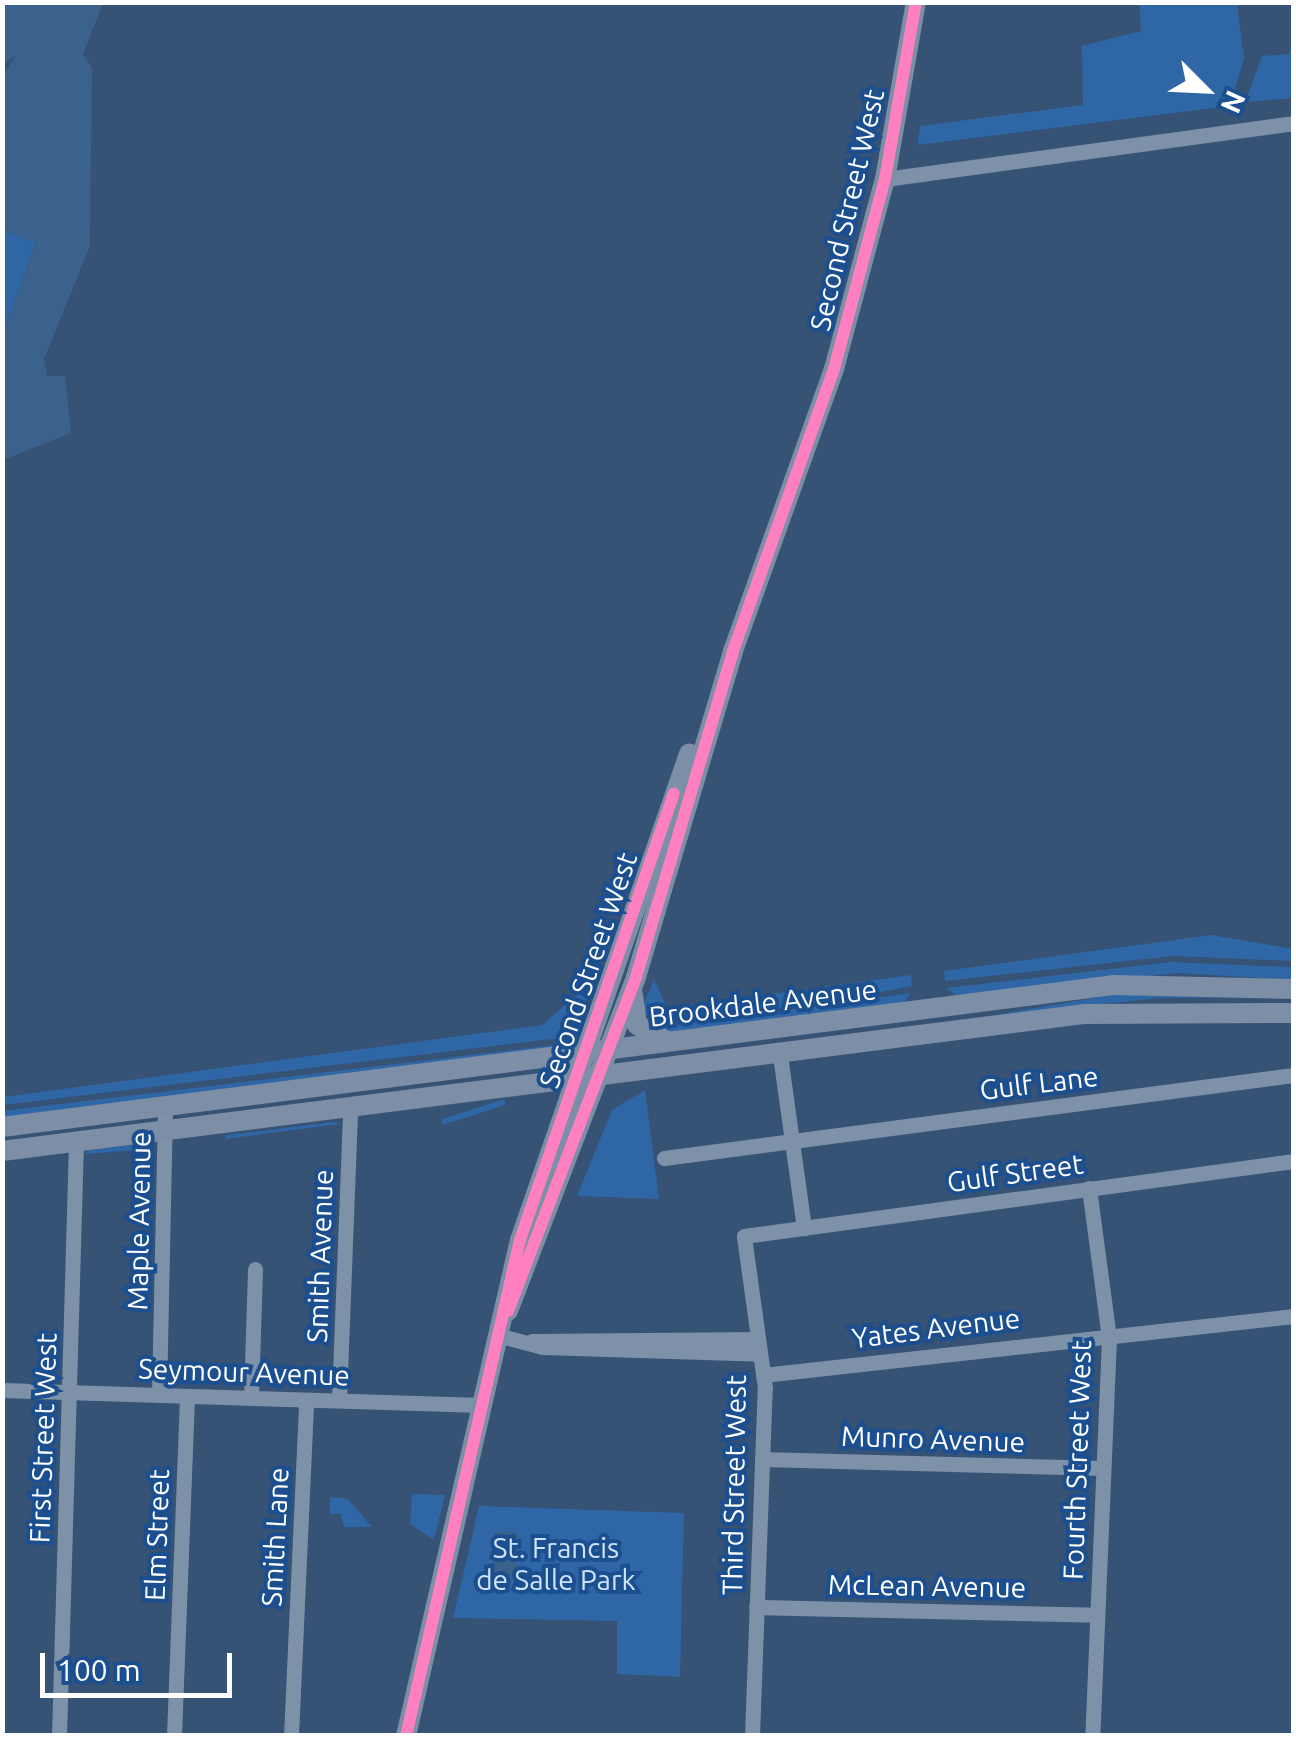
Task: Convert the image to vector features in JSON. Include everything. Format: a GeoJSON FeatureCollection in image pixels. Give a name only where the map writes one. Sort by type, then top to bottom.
{"type":"FeatureCollection","features":[{"type":"Feature","properties":{"kind":"main road","name":"Second Street West"},"geometry":{"type":"LineString","coordinates":[[508,1311],[520,1240],[834,369],[885,180],[916,2]]}},
{"type":"Feature","properties":{"kind":"main road","name":"Second Street West"},"geometry":{"type":"LineString","coordinates":[[406,1736],[508,1311],[636,978],[733,651]]}},
{"type":"Feature","properties":{"kind":"main road"},"geometry":{"type":"LineString","coordinates":[[636,978],[637,1025],[674,1043]]}},
{"type":"Feature","properties":{"kind":"main road","name":"Brookdale Avenue"},"geometry":{"type":"LineString","coordinates":[[2,1126],[1165,980],[1294,989]]}},
{"type":"Feature","properties":{"kind":"main road","name":"Brookdale Avenue"},"geometry":{"type":"LineString","coordinates":[[2,1151],[350,1113],[1162,1007],[1294,1013]]}},
{"type":"Feature","properties":{"kind":"main road"},"geometry":{"type":"LineString","coordinates":[[920,1010],[934,1034]]}},
{"type":"Feature","properties":{"kind":"street"},"geometry":{"type":"LineString","coordinates":[[885,180],[1294,123]]}},
{"type":"Feature","properties":{"kind":"street"},"geometry":{"type":"LineString","coordinates":[[780,1056],[804,1228]]}},
{"type":"Feature","properties":{"kind":"street","name":"Gulf Lane"},"geometry":{"type":"LineString","coordinates":[[664,1158],[1294,1075]]}},
{"type":"Feature","properties":{"kind":"street","name":"Maple Avenue"},"geometry":{"type":"LineString","coordinates":[[159,1395],[165,1108]]}},
{"type":"Feature","properties":{"kind":"street","name":"Smith Avenue"},"geometry":{"type":"LineString","coordinates":[[339,1400],[350,1113]]}},
{"type":"Feature","properties":{"kind":"street","name":"First Street West"},"geometry":{"type":"LineString","coordinates":[[58,1736],[76,1143]]}},
{"type":"Feature","properties":{"kind":"street","name":"Gulf Street"},"geometry":{"type":"LineString","coordinates":[[744,1236],[1294,1162]]}},
{"type":"Feature","properties":{"kind":"street","name":"Fourth Street West"},"geometry":{"type":"LineString","coordinates":[[1089,1188],[1109,1338],[1092,1736]]}},
{"type":"Feature","properties":{"kind":"street","name":"Third Street West"},"geometry":{"type":"LineString","coordinates":[[744,1236],[763,1375],[752,1736]]}},
{"type":"Feature","properties":{"kind":"street"},"geometry":{"type":"LineString","coordinates":[[251,1397],[255,1269]]}},
{"type":"Feature","properties":{"kind":"street","name":"Yates Avenue"},"geometry":{"type":"LineString","coordinates":[[763,1375],[1294,1316]]}},
{"type":"Feature","properties":{"kind":"street"},"geometry":{"type":"LineString","coordinates":[[501,1336],[532,1341],[759,1346]]}},
{"type":"Feature","properties":{"kind":"street","name":"Seymour Avenue"},"geometry":{"type":"LineString","coordinates":[[2,1390],[483,1405]]}},
{"type":"Feature","properties":{"kind":"street","name":"Elm Street"},"geometry":{"type":"LineString","coordinates":[[174,1736],[187,1396]]}},
{"type":"Feature","properties":{"kind":"street","name":"Smith Lane"},"geometry":{"type":"LineString","coordinates":[[291,1736],[306,1400]]}},
{"type":"Feature","properties":{"kind":"street","name":"Munro Avenue"},"geometry":{"type":"LineString","coordinates":[[762,1459],[1102,1468]]}},
{"type":"Feature","properties":{"kind":"street","name":"McLean Avenue"},"geometry":{"type":"LineString","coordinates":[[756,1606],[1097,1616]]}},
{"type":"Feature","properties":{"kind":"green space"},"geometry":{"type":"Polygon","coordinates":[[[1139,3],[1237,3],[1244,58],[1230,106],[917,145],[920,126],[1083,105],[1082,46],[1141,31],[1139,3]]]}},
{"type":"Feature","properties":{"kind":"green space"},"geometry":{"type":"Polygon","coordinates":[[[1293,38],[1293,98],[1245,102],[1262,56],[1289,54],[1293,38]]]}},
{"type":"Feature","properties":{"kind":"green space"},"geometry":{"type":"Polygon","coordinates":[[[3,230],[36,242],[3,332],[3,230]]]}},
{"type":"Feature","properties":{"kind":"green space"},"geometry":{"type":"Polygon","coordinates":[[[1212,935],[1293,949],[1293,961],[1173,956],[945,981],[944,971],[1212,935]]]}},
{"type":"Feature","properties":{"kind":"green space"},"geometry":{"type":"Polygon","coordinates":[[[1170,962],[1293,967],[1293,980],[1179,973],[956,996],[946,988],[1170,962]]]}},
{"type":"Feature","properties":{"kind":"green space"},"geometry":{"type":"Polygon","coordinates":[[[911,975],[912,986],[836,1001],[685,1020],[651,1022],[643,1007],[654,979],[667,1008],[911,975]]]}},
{"type":"Feature","properties":{"kind":"green space"},"geometry":{"type":"Polygon","coordinates":[[[593,981],[577,1027],[561,1038],[3,1105],[3,1097],[542,1025],[593,981]]]}},
{"type":"Feature","properties":{"kind":"green space"},"geometry":{"type":"Polygon","coordinates":[[[1130,992],[1284,997],[1158,998],[977,1018],[1130,992]]]}},
{"type":"Feature","properties":{"kind":"green space"},"geometry":{"type":"Polygon","coordinates":[[[911,993],[904,1003],[681,1034],[657,1028],[911,993]]]}},
{"type":"Feature","properties":{"kind":"green space"},"geometry":{"type":"Polygon","coordinates":[[[562,1044],[563,1048],[3,1118],[2,1111],[562,1044]]]}},
{"type":"Feature","properties":{"kind":"green space"},"geometry":{"type":"Polygon","coordinates":[[[645,1090],[659,1199],[577,1196],[612,1110],[645,1090]]]}},
{"type":"Feature","properties":{"kind":"green space"},"geometry":{"type":"Polygon","coordinates":[[[504,1099],[506,1105],[443,1125],[441,1119],[504,1099]]]}},
{"type":"Feature","properties":{"kind":"green space"},"geometry":{"type":"Polygon","coordinates":[[[340,1124],[225,1139],[226,1135],[340,1124]]]}},
{"type":"Feature","properties":{"kind":"green space"},"geometry":{"type":"Polygon","coordinates":[[[149,1143],[154,1149],[84,1154],[90,1150],[149,1143]]]}},
{"type":"Feature","properties":{"kind":"green space"},"geometry":{"type":"Polygon","coordinates":[[[412,1494],[445,1495],[434,1540],[410,1524],[412,1494]]]}},
{"type":"Feature","properties":{"kind":"green space"},"geometry":{"type":"Polygon","coordinates":[[[330,1497],[348,1499],[372,1527],[344,1527],[341,1514],[330,1514],[330,1497]]]}},
{"type":"Feature","properties":{"kind":"green space","name":"St. Francis de Salle Park"},"geometry":{"type":"Polygon","coordinates":[[[479,1506],[684,1513],[680,1677],[617,1674],[617,1621],[453,1618],[479,1506]]]}},
{"type":"Feature","properties":{"kind":"shaded area"},"geometry":{"type":"Polygon","coordinates":[[[3,2],[103,3],[83,54],[92,68],[90,246],[44,359],[47,376],[65,376],[71,433],[3,460],[3,332],[36,243],[3,230],[3,76],[16,55],[3,64],[3,2]]]}},
{"type":"Feature","properties":{"kind":"shaded area"},"geometry":{"type":"Polygon","coordinates":[[[493,1532],[517,1532],[517,1580],[493,1580],[493,1532]]]}},
{"type":"Feature","properties":{"kind":"cycle path"},"geometry":{"type":"LineString","coordinates":[[508,1311],[636,977],[733,651],[834,369],[885,179],[916,2]]}},
{"type":"Feature","properties":{"kind":"cycle path"},"geometry":{"type":"LineString","coordinates":[[406,1736],[520,1240],[674,794]]}}]}
